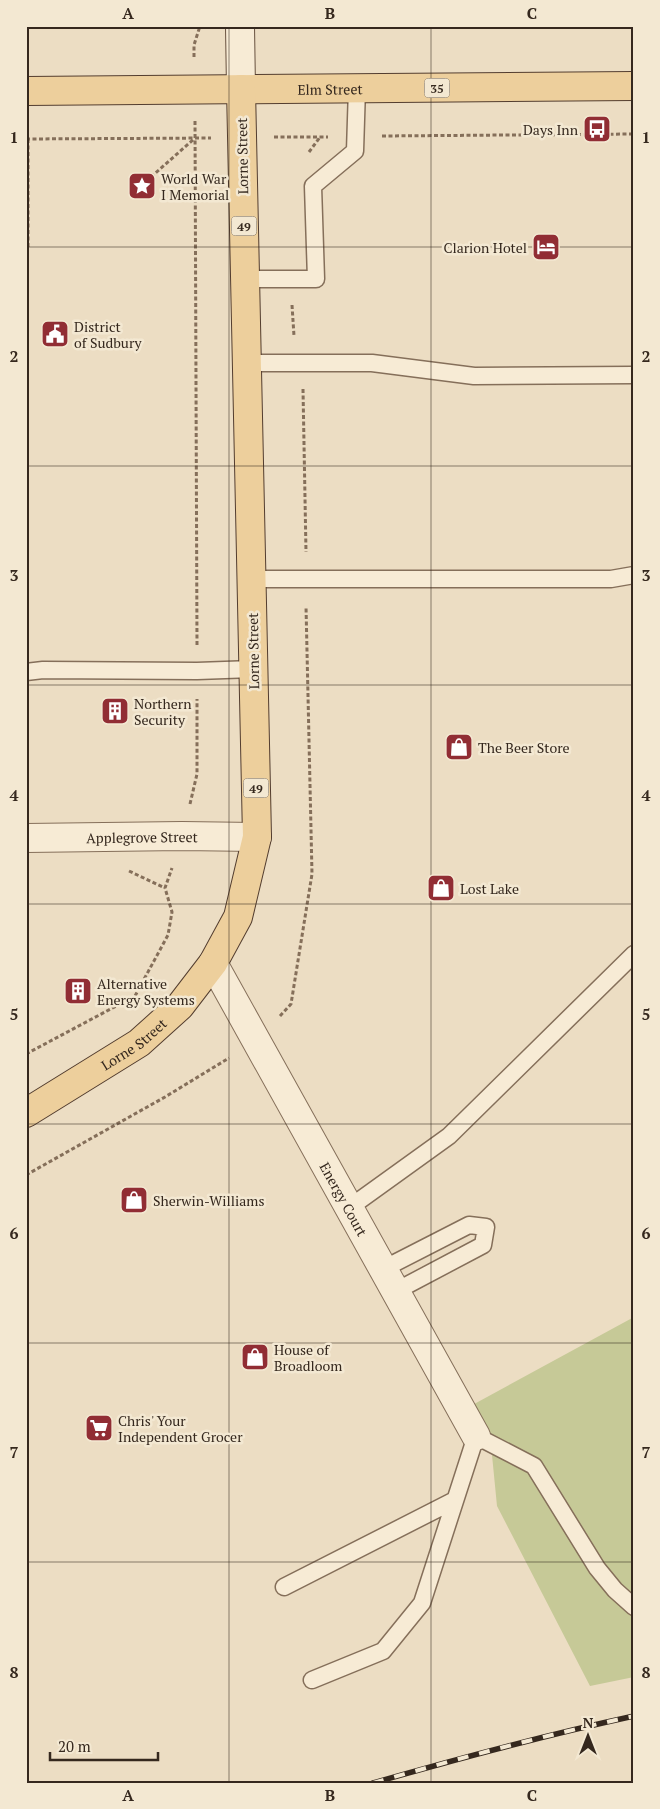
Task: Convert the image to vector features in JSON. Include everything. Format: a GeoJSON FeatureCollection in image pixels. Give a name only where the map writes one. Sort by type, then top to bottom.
{"type":"FeatureCollection","features":[{"type":"Feature","properties":{"kind":"main road","name":"Elm Street"},"geometry":{"type":"LineString","coordinates":[[26,91],[634,86]]}},
{"type":"Feature","properties":{"kind":"main road","name":"Lorne Street"},"geometry":{"type":"LineString","coordinates":[[26,1113],[139,1044],[180,1006],[213,963],[238,917],[257,837],[241,89]]}},
{"type":"Feature","properties":{"kind":"street"},"geometry":{"type":"LineString","coordinates":[[240,26],[241,89]]}},
{"type":"Feature","properties":{"kind":"street","name":"Applegrove Street"},"geometry":{"type":"LineString","coordinates":[[26,838],[257,837]]}},
{"type":"Feature","properties":{"kind":"street","name":"Energy Court"},"geometry":{"type":"LineString","coordinates":[[213,963],[476,1436]]}},
{"type":"Feature","properties":{"kind":"lane"},"geometry":{"type":"LineString","coordinates":[[245,279],[316,279],[313,186],[355,151],[357,88]]}},
{"type":"Feature","properties":{"kind":"lane"},"geometry":{"type":"LineString","coordinates":[[247,363],[372,363],[474,376],[634,375]]}},
{"type":"Feature","properties":{"kind":"lane"},"geometry":{"type":"LineString","coordinates":[[251,579],[611,579],[634,575]]}},
{"type":"Feature","properties":{"kind":"lane"},"geometry":{"type":"LineString","coordinates":[[26,672],[43,670],[197,671],[254,669]]}},
{"type":"Feature","properties":{"kind":"lane"},"geometry":{"type":"LineString","coordinates":[[349,1208],[449,1136],[634,954]]}},
{"type":"Feature","properties":{"kind":"lane"},"geometry":{"type":"LineString","coordinates":[[468,1225],[486,1227],[483,1245],[390,1280],[468,1225]]}},
{"type":"Feature","properties":{"kind":"lane"},"geometry":{"type":"LineString","coordinates":[[312,1680],[383,1651],[422,1603],[476,1436],[534,1466],[597,1568],[615,1590],[634,1608]]}},
{"type":"Feature","properties":{"kind":"lane"},"geometry":{"type":"LineString","coordinates":[[284,1587],[455,1500]]}},
{"type":"Feature","properties":{"kind":"path"},"geometry":{"type":"LineString","coordinates":[[26,1054],[134,996],[168,935],[172,912],[165,888],[182,836],[197,774],[194,45],[200,26]]}},
{"type":"Feature","properties":{"kind":"path"},"geometry":{"type":"LineString","coordinates":[[152,177],[195,138]]}},
{"type":"Feature","properties":{"kind":"path"},"geometry":{"type":"LineString","coordinates":[[28,139],[28,248]]}},
{"type":"Feature","properties":{"kind":"path"},"geometry":{"type":"LineString","coordinates":[[121,871],[131,871],[165,888]]}},
{"type":"Feature","properties":{"kind":"green space"},"geometry":{"type":"Polygon","coordinates":[[[634,1317],[634,1677],[590,1686],[497,1506],[492,1455],[465,1409],[634,1317]]]}},
{"type":"Feature","properties":{"kind":"railway"},"geometry":{"type":"LineString","coordinates":[[373,1783],[503,1747],[634,1716]]}},
{"type":"Feature","properties":{"kind":"place","name":"Days Inn"},"geometry":{"type":"Point","coordinates":[597,129]}},
{"type":"Feature","properties":{"kind":"place","name":"World War I Memorial"},"geometry":{"type":"Point","coordinates":[142,186]}},
{"type":"Feature","properties":{"kind":"place","name":"Clarion Hotel"},"geometry":{"type":"Point","coordinates":[546,247]}},
{"type":"Feature","properties":{"kind":"place","name":"District of Sudbury"},"geometry":{"type":"Point","coordinates":[55,334]}},
{"type":"Feature","properties":{"kind":"place","name":"Northern Security"},"geometry":{"type":"Point","coordinates":[115,711]}},
{"type":"Feature","properties":{"kind":"place","name":"The Beer Store"},"geometry":{"type":"Point","coordinates":[459,747]}},
{"type":"Feature","properties":{"kind":"place","name":"Lost Lake"},"geometry":{"type":"Point","coordinates":[441,888]}},
{"type":"Feature","properties":{"kind":"place","name":"Alternative Energy Systems"},"geometry":{"type":"Point","coordinates":[78,991]}},
{"type":"Feature","properties":{"kind":"place","name":"Sherwin-Williams"},"geometry":{"type":"Point","coordinates":[134,1200]}},
{"type":"Feature","properties":{"kind":"place","name":"House of Broadloom"},"geometry":{"type":"Point","coordinates":[255,1357]}},
{"type":"Feature","properties":{"kind":"place","name":"Chris' Your Independent Grocer"},"geometry":{"type":"Point","coordinates":[99,1428]}}]}
